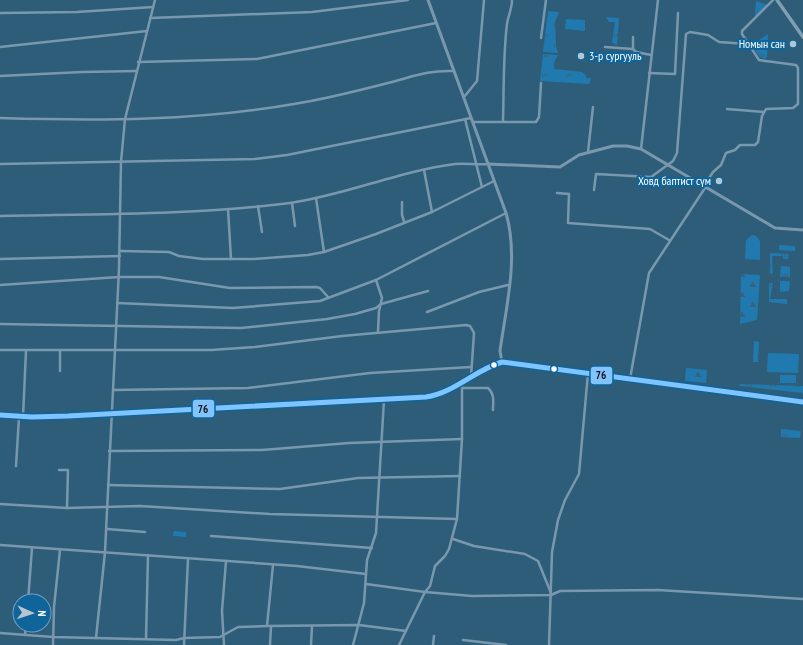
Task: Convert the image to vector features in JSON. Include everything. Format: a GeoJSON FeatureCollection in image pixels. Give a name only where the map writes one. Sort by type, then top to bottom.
{"type":"FeatureCollection","features":[{"type":"Feature","properties":{"kind":"main road"},"geometry":{"type":"LineString","coordinates":[[777,0],[803,37]]}},
{"type":"Feature","properties":{"kind":"street"},"geometry":{"type":"LineString","coordinates":[[96,638],[107,529],[109,451],[120,256],[121,162],[125,119],[138,62],[155,0]]}},
{"type":"Feature","properties":{"kind":"street"},"geometry":{"type":"LineString","coordinates":[[150,18],[312,12],[408,0]]}},
{"type":"Feature","properties":{"kind":"street"},"geometry":{"type":"LineString","coordinates":[[428,0],[506,213],[512,244],[500,351],[502,362]]}},
{"type":"Feature","properties":{"kind":"street"},"geometry":{"type":"LineString","coordinates":[[464,97],[477,81],[484,0]]}},
{"type":"Feature","properties":{"kind":"street"},"geometry":{"type":"LineString","coordinates":[[503,121],[507,23],[512,10],[512,0]]}},
{"type":"Feature","properties":{"kind":"street"},"geometry":{"type":"LineString","coordinates":[[541,38],[546,0]]}},
{"type":"Feature","properties":{"kind":"street"},"geometry":{"type":"LineString","coordinates":[[641,149],[658,0]]}},
{"type":"Feature","properties":{"kind":"street"},"geometry":{"type":"LineString","coordinates":[[630,379],[648,276],[654,262],[713,172],[721,165],[726,153],[735,150],[740,145],[755,145],[758,142],[764,112],[769,108],[797,107],[800,71],[796,65],[763,62],[759,60],[747,44],[742,31],[774,0]]}},
{"type":"Feature","properties":{"kind":"street"},"geometry":{"type":"LineString","coordinates":[[0,13],[77,12],[153,7]]}},
{"type":"Feature","properties":{"kind":"street"},"geometry":{"type":"LineString","coordinates":[[650,73],[674,74],[678,13]]}},
{"type":"Feature","properties":{"kind":"street"},"geometry":{"type":"LineString","coordinates":[[138,62],[257,59],[436,23]]}},
{"type":"Feature","properties":{"kind":"street"},"geometry":{"type":"LineString","coordinates":[[0,47],[147,31]]}},
{"type":"Feature","properties":{"kind":"street"},"geometry":{"type":"LineString","coordinates":[[594,190],[596,174],[651,177],[675,160],[677,153],[686,34],[690,32],[708,35],[718,42],[747,44]]}},
{"type":"Feature","properties":{"kind":"street"},"geometry":{"type":"LineString","coordinates":[[633,38],[633,49]]}},
{"type":"Feature","properties":{"kind":"street"},"geometry":{"type":"LineString","coordinates":[[605,47],[633,49],[636,52],[652,55]]}},
{"type":"Feature","properties":{"kind":"street"},"geometry":{"type":"LineString","coordinates":[[0,118],[125,119],[239,112],[293,105],[435,71],[454,71]]}},
{"type":"Feature","properties":{"kind":"street"},"geometry":{"type":"LineString","coordinates":[[0,76],[82,72],[136,72]]}},
{"type":"Feature","properties":{"kind":"street"},"geometry":{"type":"LineString","coordinates":[[799,79],[803,78]]}},
{"type":"Feature","properties":{"kind":"street"},"geometry":{"type":"LineString","coordinates":[[0,164],[233,160],[272,157],[465,119],[536,122],[539,117],[541,83]]}},
{"type":"Feature","properties":{"kind":"street"},"geometry":{"type":"LineString","coordinates":[[588,152],[593,107]]}},
{"type":"Feature","properties":{"kind":"street"},"geometry":{"type":"LineString","coordinates":[[727,109],[764,112]]}},
{"type":"Feature","properties":{"kind":"street"},"geometry":{"type":"LineString","coordinates":[[465,119],[482,187]]}},
{"type":"Feature","properties":{"kind":"street"},"geometry":{"type":"LineString","coordinates":[[0,216],[121,214],[228,209],[258,206],[316,198],[424,170],[456,164],[560,167],[577,156],[588,152],[622,146],[641,149],[775,228],[803,230]]}},
{"type":"Feature","properties":{"kind":"street"},"geometry":{"type":"LineString","coordinates":[[424,170],[432,212]]}},
{"type":"Feature","properties":{"kind":"street"},"geometry":{"type":"LineString","coordinates":[[120,250],[169,252],[179,256],[231,259],[283,258],[324,252],[432,212],[494,181]]}},
{"type":"Feature","properties":{"kind":"street"},"geometry":{"type":"LineString","coordinates":[[557,193],[569,194],[568,223],[650,229],[669,240]]}},
{"type":"Feature","properties":{"kind":"street"},"geometry":{"type":"LineString","coordinates":[[316,198],[324,252]]}},
{"type":"Feature","properties":{"kind":"street"},"geometry":{"type":"LineString","coordinates":[[292,202],[295,226]]}},
{"type":"Feature","properties":{"kind":"street"},"geometry":{"type":"LineString","coordinates":[[402,202],[402,215],[404,222]]}},
{"type":"Feature","properties":{"kind":"street"},"geometry":{"type":"LineString","coordinates":[[258,206],[262,232]]}},
{"type":"Feature","properties":{"kind":"street"},"geometry":{"type":"LineString","coordinates":[[228,209],[231,259]]}},
{"type":"Feature","properties":{"kind":"street"},"geometry":{"type":"LineString","coordinates":[[118,303],[233,308],[320,301],[376,280],[506,213]]}},
{"type":"Feature","properties":{"kind":"street"},"geometry":{"type":"LineString","coordinates":[[0,259],[120,256]]}},
{"type":"Feature","properties":{"kind":"street"},"geometry":{"type":"LineString","coordinates":[[0,285],[119,276],[159,277],[230,288],[316,287],[320,288],[328,298]]}},
{"type":"Feature","properties":{"kind":"street"},"geometry":{"type":"LineString","coordinates":[[376,280],[382,298],[379,311],[378,332]]}},
{"type":"Feature","properties":{"kind":"street"},"geometry":{"type":"LineString","coordinates":[[427,312],[479,292],[508,285]]}},
{"type":"Feature","properties":{"kind":"street"},"geometry":{"type":"LineString","coordinates":[[0,324],[241,328],[327,319],[355,314],[376,308],[381,304],[428,291]]}},
{"type":"Feature","properties":{"kind":"street"},"geometry":{"type":"LineString","coordinates":[[0,350],[211,350],[378,332],[470,326],[474,333],[471,377]]}},
{"type":"Feature","properties":{"kind":"street"},"geometry":{"type":"LineString","coordinates":[[60,350],[60,371]]}},
{"type":"Feature","properties":{"kind":"street"},"geometry":{"type":"LineString","coordinates":[[23,417],[26,351]]}},
{"type":"Feature","properties":{"kind":"street"},"geometry":{"type":"LineString","coordinates":[[0,415],[23,417],[111,414],[384,400],[431,396],[444,392],[488,367],[502,362],[803,402]]}},
{"type":"Feature","properties":{"kind":"street"},"geometry":{"type":"LineString","coordinates":[[113,390],[248,388],[370,373],[472,367]]}},
{"type":"Feature","properties":{"kind":"street"},"geometry":{"type":"LineString","coordinates":[[548,645],[552,552],[558,520],[565,500],[579,474],[588,373]]}},
{"type":"Feature","properties":{"kind":"street"},"geometry":{"type":"LineString","coordinates":[[399,645],[425,592],[430,586],[435,566],[445,556],[457,519],[462,439],[462,382]]}},
{"type":"Feature","properties":{"kind":"street"},"geometry":{"type":"LineString","coordinates":[[462,388],[488,388],[492,391],[493,410]]}},
{"type":"Feature","properties":{"kind":"street"},"geometry":{"type":"LineString","coordinates":[[353,645],[359,626],[366,584],[367,560],[376,533],[384,400]]}},
{"type":"Feature","properties":{"kind":"street"},"geometry":{"type":"LineString","coordinates":[[16,466],[19,417]]}},
{"type":"Feature","properties":{"kind":"street"},"geometry":{"type":"LineString","coordinates":[[109,451],[262,450],[381,442],[462,439]]}},
{"type":"Feature","properties":{"kind":"street"},"geometry":{"type":"LineString","coordinates":[[59,470],[68,470],[67,508]]}},
{"type":"Feature","properties":{"kind":"street"},"geometry":{"type":"LineString","coordinates":[[108,485],[280,489],[358,478],[460,476]]}},
{"type":"Feature","properties":{"kind":"street"},"geometry":{"type":"LineString","coordinates":[[0,504],[67,508],[140,506],[270,514],[457,519]]}},
{"type":"Feature","properties":{"kind":"street"},"geometry":{"type":"LineString","coordinates":[[107,529],[145,532]]}},
{"type":"Feature","properties":{"kind":"street"},"geometry":{"type":"LineString","coordinates":[[211,536],[372,548]]}},
{"type":"Feature","properties":{"kind":"street"},"geometry":{"type":"LineString","coordinates":[[452,538],[474,546],[525,554],[538,561],[551,595]]}},
{"type":"Feature","properties":{"kind":"street"},"geometry":{"type":"LineString","coordinates":[[0,545],[226,561],[366,574]]}},
{"type":"Feature","properties":{"kind":"street"},"geometry":{"type":"LineString","coordinates":[[29,593],[32,548]]}},
{"type":"Feature","properties":{"kind":"street"},"geometry":{"type":"LineString","coordinates":[[53,645],[60,550]]}},
{"type":"Feature","properties":{"kind":"street"},"geometry":{"type":"LineString","coordinates":[[146,639],[148,555]]}},
{"type":"Feature","properties":{"kind":"street"},"geometry":{"type":"LineString","coordinates":[[184,645],[188,559]]}},
{"type":"Feature","properties":{"kind":"street"},"geometry":{"type":"LineString","coordinates":[[224,645],[222,611],[226,561]]}},
{"type":"Feature","properties":{"kind":"street"},"geometry":{"type":"LineString","coordinates":[[267,626],[273,565]]}},
{"type":"Feature","properties":{"kind":"street"},"geometry":{"type":"LineString","coordinates":[[366,584],[425,592],[472,596],[551,595],[560,591],[658,590],[803,599]]}},
{"type":"Feature","properties":{"kind":"street"},"geometry":{"type":"LineString","coordinates":[[0,633],[53,637],[176,640],[184,638],[220,637],[238,628],[267,626],[359,626],[406,631]]}},
{"type":"Feature","properties":{"kind":"street"},"geometry":{"type":"LineString","coordinates":[[270,645],[271,626]]}},
{"type":"Feature","properties":{"kind":"street"},"geometry":{"type":"LineString","coordinates":[[311,645],[312,626]]}},
{"type":"Feature","properties":{"kind":"street"},"geometry":{"type":"LineString","coordinates":[[433,645],[434,636]]}},
{"type":"Feature","properties":{"kind":"street"},"geometry":{"type":"LineString","coordinates":[[463,640],[506,645]]}},
{"type":"Feature","properties":{"kind":"green space"},"geometry":{"type":"Polygon","coordinates":[[[756,1],[767,5],[755,17],[756,1]]]}},
{"type":"Feature","properties":{"kind":"green space"},"geometry":{"type":"Polygon","coordinates":[[[548,11],[559,12],[555,22],[556,46],[558,53],[543,52],[548,11]]]}},
{"type":"Feature","properties":{"kind":"green space"},"geometry":{"type":"Polygon","coordinates":[[[606,17],[619,18],[617,45],[612,43],[615,22],[609,22],[606,17]]]}},
{"type":"Feature","properties":{"kind":"green space"},"geometry":{"type":"Polygon","coordinates":[[[566,19],[585,20],[585,31],[565,29],[566,19]]]}},
{"type":"Feature","properties":{"kind":"green space"},"geometry":{"type":"Polygon","coordinates":[[[768,34],[767,57],[764,59],[759,56],[752,45],[768,34]]]}},
{"type":"Feature","properties":{"kind":"green space"},"geometry":{"type":"Polygon","coordinates":[[[543,54],[558,55],[554,62],[554,69],[582,72],[586,75],[586,78],[591,78],[589,84],[540,81],[543,54]]]}},
{"type":"Feature","properties":{"kind":"green space"},"geometry":{"type":"Polygon","coordinates":[[[752,235],[756,236],[760,241],[760,260],[745,259],[746,240],[752,235]]]}},
{"type":"Feature","properties":{"kind":"green space"},"geometry":{"type":"Polygon","coordinates":[[[779,245],[795,246],[795,251],[779,250],[779,245]]]}},
{"type":"Feature","properties":{"kind":"green space"},"geometry":{"type":"Polygon","coordinates":[[[770,253],[789,254],[788,259],[783,259],[783,256],[772,256],[773,274],[770,273],[770,253]]]}},
{"type":"Feature","properties":{"kind":"green space"},"geometry":{"type":"Polygon","coordinates":[[[781,266],[790,267],[790,277],[780,277],[781,266]]]}},
{"type":"Feature","properties":{"kind":"green space"},"geometry":{"type":"Polygon","coordinates":[[[741,274],[760,275],[757,320],[740,324],[741,274]]]}},
{"type":"Feature","properties":{"kind":"green space"},"geometry":{"type":"Polygon","coordinates":[[[780,281],[790,281],[789,291],[780,292],[780,281]]]}},
{"type":"Feature","properties":{"kind":"green space"},"geometry":{"type":"Polygon","coordinates":[[[769,283],[773,283],[770,299],[787,299],[787,304],[769,302],[769,283]]]}},
{"type":"Feature","properties":{"kind":"green space"},"geometry":{"type":"Polygon","coordinates":[[[754,341],[759,342],[758,362],[753,362],[754,341]]]}},
{"type":"Feature","properties":{"kind":"green space"},"geometry":{"type":"Polygon","coordinates":[[[768,353],[799,354],[798,373],[767,372],[768,353]]]}},
{"type":"Feature","properties":{"kind":"green space"},"geometry":{"type":"Polygon","coordinates":[[[686,368],[707,370],[706,383],[685,381],[686,368]]]}},
{"type":"Feature","properties":{"kind":"green space"},"geometry":{"type":"Polygon","coordinates":[[[780,375],[796,375],[796,383],[780,383],[780,375]]]}},
{"type":"Feature","properties":{"kind":"green space"},"geometry":{"type":"Polygon","coordinates":[[[739,384],[803,386],[803,393],[740,386],[739,384]]]}},
{"type":"Feature","properties":{"kind":"green space"},"geometry":{"type":"Polygon","coordinates":[[[781,429],[801,431],[800,438],[781,437],[781,429]]]}},
{"type":"Feature","properties":{"kind":"green space"},"geometry":{"type":"Polygon","coordinates":[[[174,531],[186,532],[186,537],[173,536],[174,531]]]}},
{"type":"Feature","properties":{"kind":"transit line","name":"76"},"geometry":{"type":"LineString","coordinates":[[0,415],[32,417],[68,416],[426,397],[446,391],[483,370],[502,362],[803,402]]}},
{"type":"Feature","properties":{"kind":"place","name":"Номын сан"},"geometry":{"type":"Point","coordinates":[793,44]}},
{"type":"Feature","properties":{"kind":"place","name":"3-р сургууль"},"geometry":{"type":"Point","coordinates":[581,56]}},
{"type":"Feature","properties":{"kind":"place","name":"Ховд баптист сүм"},"geometry":{"type":"Point","coordinates":[719,181]}}]}
